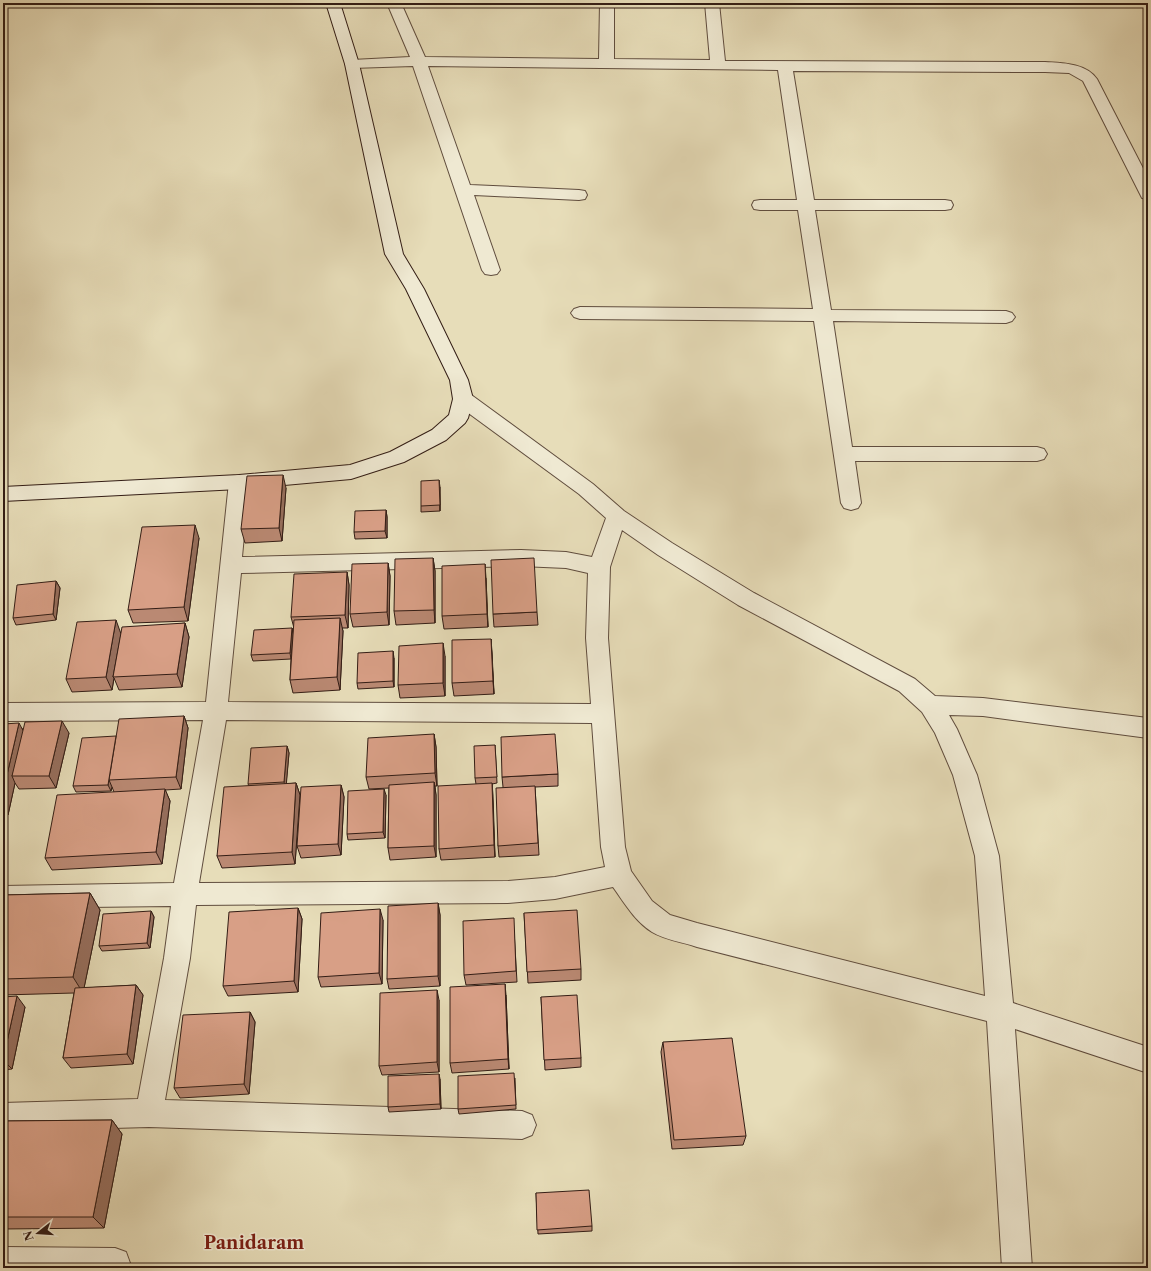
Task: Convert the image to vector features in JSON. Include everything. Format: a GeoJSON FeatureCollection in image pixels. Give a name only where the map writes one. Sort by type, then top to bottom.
{"type":"FeatureCollection","features":[{"type":"Feature","properties":{"kind":"street"},"geometry":{"type":"LineString","coordinates":[[3,494],[239,482],[351,472],[397,457],[439,435],[458,418],[464,399],[459,380],[415,289],[394,254],[352,64],[333,3]]}},
{"type":"Feature","properties":{"kind":"street"},"geometry":{"type":"LineString","coordinates":[[394,3],[419,61],[491,270]]}},
{"type":"Feature","properties":{"kind":"street"},"geometry":{"type":"LineString","coordinates":[[606,64],[607,3]]}},
{"type":"Feature","properties":{"kind":"street"},"geometry":{"type":"LineString","coordinates":[[712,3],[718,65]]}},
{"type":"Feature","properties":{"kind":"street"},"geometry":{"type":"LineString","coordinates":[[352,64],[419,61],[1066,68],[1081,72],[1089,79],[1148,194]]}},
{"type":"Feature","properties":{"kind":"street"},"geometry":{"type":"LineString","coordinates":[[785,66],[851,503]]}},
{"type":"Feature","properties":{"kind":"street"},"geometry":{"type":"LineString","coordinates":[[464,190],[579,196]]}},
{"type":"Feature","properties":{"kind":"street"},"geometry":{"type":"LineString","coordinates":[[760,205],[945,204]]}},
{"type":"Feature","properties":{"kind":"street"},"geometry":{"type":"LineString","coordinates":[[580,313],[823,317],[1006,317]]}},
{"type":"Feature","properties":{"kind":"street"},"geometry":{"type":"LineString","coordinates":[[464,399],[586,489],[617,516],[665,549],[746,598],[907,685],[930,705],[945,729],[965,775],[987,856],[1000,1012],[1017,1268]]}},
{"type":"Feature","properties":{"kind":"street"},"geometry":{"type":"LineString","coordinates":[[844,454],[1037,454]]}},
{"type":"Feature","properties":{"kind":"street"},"geometry":{"type":"LineString","coordinates":[[149,1114],[177,958],[185,894],[216,711],[239,482]]}},
{"type":"Feature","properties":{"kind":"street"},"geometry":{"type":"LineString","coordinates":[[617,516],[599,567],[596,638],[613,847],[618,875],[643,909],[662,924],[705,937],[1000,1012],[1148,1060]]}},
{"type":"Feature","properties":{"kind":"street"},"geometry":{"type":"LineString","coordinates":[[230,565],[521,558],[566,560],[599,567]]}},
{"type":"Feature","properties":{"kind":"street"},"geometry":{"type":"LineString","coordinates":[[930,705],[983,707],[1148,728]]}},
{"type":"Feature","properties":{"kind":"street"},"geometry":{"type":"LineString","coordinates":[[3,712],[216,711],[603,714]]}},
{"type":"Feature","properties":{"kind":"street"},"geometry":{"type":"LineString","coordinates":[[3,897],[508,892],[555,888],[618,875]]}},
{"type":"Feature","properties":{"kind":"street"},"geometry":{"type":"LineString","coordinates":[[3,1117],[149,1114],[522,1125]]}},
{"type":"Feature","properties":{"kind":"street"},"geometry":{"type":"LineString","coordinates":[[3,1262],[115,1263]]}},
{"type":"Feature","properties":{"kind":"building"},"geometry":{"type":"Polygon","coordinates":[[[283,475],[279,528],[241,529],[247,476],[283,475]]]}},
{"type":"Feature","properties":{"kind":"building"},"geometry":{"type":"Polygon","coordinates":[[[439,480],[440,505],[421,506],[421,481],[439,480]]]}},
{"type":"Feature","properties":{"kind":"building"},"geometry":{"type":"Polygon","coordinates":[[[386,510],[385,531],[354,532],[355,511],[386,510]]]}},
{"type":"Feature","properties":{"kind":"building"},"geometry":{"type":"Polygon","coordinates":[[[195,525],[184,607],[128,610],[142,527],[195,525]]]}},
{"type":"Feature","properties":{"kind":"building"},"geometry":{"type":"Polygon","coordinates":[[[433,558],[434,610],[394,611],[395,559],[433,558]]]}},
{"type":"Feature","properties":{"kind":"building"},"geometry":{"type":"Polygon","coordinates":[[[534,558],[537,612],[493,614],[491,560],[534,558]]]}},
{"type":"Feature","properties":{"kind":"building"},"geometry":{"type":"Polygon","coordinates":[[[388,563],[387,612],[350,614],[352,564],[388,563]]]}},
{"type":"Feature","properties":{"kind":"building"},"geometry":{"type":"Polygon","coordinates":[[[485,564],[487,614],[442,616],[442,566],[485,564]]]}},
{"type":"Feature","properties":{"kind":"building"},"geometry":{"type":"Polygon","coordinates":[[[347,572],[345,615],[291,617],[294,574],[347,572]]]}},
{"type":"Feature","properties":{"kind":"building"},"geometry":{"type":"Polygon","coordinates":[[[56,581],[53,614],[13,618],[17,585],[56,581]]]}},
{"type":"Feature","properties":{"kind":"building"},"geometry":{"type":"Polygon","coordinates":[[[340,618],[337,677],[290,680],[294,620],[340,618]]]}},
{"type":"Feature","properties":{"kind":"building"},"geometry":{"type":"Polygon","coordinates":[[[116,620],[106,677],[66,679],[77,622],[116,620]]]}},
{"type":"Feature","properties":{"kind":"building"},"geometry":{"type":"Polygon","coordinates":[[[185,623],[177,674],[113,677],[122,627],[185,623]]]}},
{"type":"Feature","properties":{"kind":"building"},"geometry":{"type":"Polygon","coordinates":[[[292,628],[290,653],[251,655],[254,630],[292,628]]]}},
{"type":"Feature","properties":{"kind":"building"},"geometry":{"type":"Polygon","coordinates":[[[491,639],[493,681],[452,683],[452,640],[491,639]]]}},
{"type":"Feature","properties":{"kind":"building"},"geometry":{"type":"Polygon","coordinates":[[[443,643],[443,683],[398,685],[399,646],[443,643]]]}},
{"type":"Feature","properties":{"kind":"building"},"geometry":{"type":"Polygon","coordinates":[[[393,651],[393,681],[357,683],[358,653],[393,651]]]}},
{"type":"Feature","properties":{"kind":"building"},"geometry":{"type":"Polygon","coordinates":[[[184,716],[176,777],[109,780],[119,719],[184,716]]]}},
{"type":"Feature","properties":{"kind":"building"},"geometry":{"type":"Polygon","coordinates":[[[62,721],[49,776],[12,776],[25,722],[62,721]]]}},
{"type":"Feature","properties":{"kind":"building"},"geometry":{"type":"Polygon","coordinates":[[[19,723],[3,792],[3,724],[19,723]]]}},
{"type":"Feature","properties":{"kind":"building"},"geometry":{"type":"Polygon","coordinates":[[[434,734],[435,773],[366,777],[368,738],[434,734]]]}},
{"type":"Feature","properties":{"kind":"building"},"geometry":{"type":"Polygon","coordinates":[[[555,734],[558,774],[502,777],[501,737],[555,734]]]}},
{"type":"Feature","properties":{"kind":"building"},"geometry":{"type":"Polygon","coordinates":[[[116,736],[108,785],[73,786],[82,738],[116,736]]]}},
{"type":"Feature","properties":{"kind":"building"},"geometry":{"type":"Polygon","coordinates":[[[495,745],[497,777],[475,778],[474,746],[495,745]]]}},
{"type":"Feature","properties":{"kind":"building"},"geometry":{"type":"Polygon","coordinates":[[[287,746],[284,782],[248,784],[251,748],[287,746]]]}},
{"type":"Feature","properties":{"kind":"building"},"geometry":{"type":"Polygon","coordinates":[[[434,782],[434,846],[388,848],[389,785],[434,782]]]}},
{"type":"Feature","properties":{"kind":"building"},"geometry":{"type":"Polygon","coordinates":[[[296,783],[292,852],[217,856],[224,787],[296,783]]]}},
{"type":"Feature","properties":{"kind":"building"},"geometry":{"type":"Polygon","coordinates":[[[492,783],[494,845],[439,849],[438,786],[492,783]]]}},
{"type":"Feature","properties":{"kind":"building"},"geometry":{"type":"Polygon","coordinates":[[[341,785],[338,844],[297,846],[301,787],[341,785]]]}},
{"type":"Feature","properties":{"kind":"building"},"geometry":{"type":"Polygon","coordinates":[[[535,786],[538,843],[498,846],[496,788],[535,786]]]}},
{"type":"Feature","properties":{"kind":"building"},"geometry":{"type":"Polygon","coordinates":[[[165,789],[156,852],[45,858],[57,795],[165,789]]]}},
{"type":"Feature","properties":{"kind":"building"},"geometry":{"type":"Polygon","coordinates":[[[384,789],[383,832],[347,834],[348,791],[384,789]]]}},
{"type":"Feature","properties":{"kind":"building"},"geometry":{"type":"Polygon","coordinates":[[[90,893],[73,977],[3,979],[3,895],[90,893]]]}},
{"type":"Feature","properties":{"kind":"building"},"geometry":{"type":"Polygon","coordinates":[[[438,903],[438,976],[387,979],[388,906],[438,903]]]}},
{"type":"Feature","properties":{"kind":"building"},"geometry":{"type":"Polygon","coordinates":[[[298,908],[294,981],[223,986],[229,912],[298,908]]]}},
{"type":"Feature","properties":{"kind":"building"},"geometry":{"type":"Polygon","coordinates":[[[380,909],[379,973],[318,977],[321,913],[380,909]]]}},
{"type":"Feature","properties":{"kind":"building"},"geometry":{"type":"Polygon","coordinates":[[[577,910],[581,969],[527,972],[524,913],[577,910]]]}},
{"type":"Feature","properties":{"kind":"building"},"geometry":{"type":"Polygon","coordinates":[[[151,911],[147,943],[99,946],[103,914],[151,911]]]}},
{"type":"Feature","properties":{"kind":"building"},"geometry":{"type":"Polygon","coordinates":[[[514,918],[516,971],[464,975],[463,921],[514,918]]]}},
{"type":"Feature","properties":{"kind":"building"},"geometry":{"type":"Polygon","coordinates":[[[505,984],[508,1059],[450,1063],[450,987],[505,984]]]}},
{"type":"Feature","properties":{"kind":"building"},"geometry":{"type":"Polygon","coordinates":[[[136,985],[127,1054],[63,1058],[75,988],[136,985]]]}},
{"type":"Feature","properties":{"kind":"building"},"geometry":{"type":"Polygon","coordinates":[[[437,990],[437,1062],[379,1066],[380,993],[437,990]]]}},
{"type":"Feature","properties":{"kind":"building"},"geometry":{"type":"Polygon","coordinates":[[[577,995],[581,1058],[544,1060],[541,997],[577,995]]]}},
{"type":"Feature","properties":{"kind":"building"},"geometry":{"type":"Polygon","coordinates":[[[17,996],[3,1060],[3,997],[17,996]]]}},
{"type":"Feature","properties":{"kind":"building"},"geometry":{"type":"Polygon","coordinates":[[[250,1012],[244,1084],[174,1088],[183,1015],[250,1012]]]}},
{"type":"Feature","properties":{"kind":"building"},"geometry":{"type":"Polygon","coordinates":[[[732,1038],[746,1136],[674,1140],[663,1042],[732,1038]]]}},
{"type":"Feature","properties":{"kind":"building"},"geometry":{"type":"Polygon","coordinates":[[[514,1073],[516,1105],[458,1109],[458,1076],[514,1073]]]}},
{"type":"Feature","properties":{"kind":"building"},"geometry":{"type":"Polygon","coordinates":[[[439,1074],[440,1104],[388,1107],[388,1076],[439,1074]]]}},
{"type":"Feature","properties":{"kind":"building"},"geometry":{"type":"Polygon","coordinates":[[[112,1120],[93,1217],[3,1217],[3,1121],[112,1120]]]}},
{"type":"Feature","properties":{"kind":"building"},"geometry":{"type":"Polygon","coordinates":[[[589,1190],[592,1226],[537,1230],[536,1193],[589,1190]]]}},
{"type":"Feature","properties":{"kind":"building"},"geometry":{"type":"Polygon","coordinates":[[[26,1265],[26,1268],[3,1268],[3,1266],[26,1265]]]}},
{"type":"Feature","properties":{"kind":"district","name":"Panidaram"},"geometry":{"type":"Point","coordinates":[254,1243]}}]}
